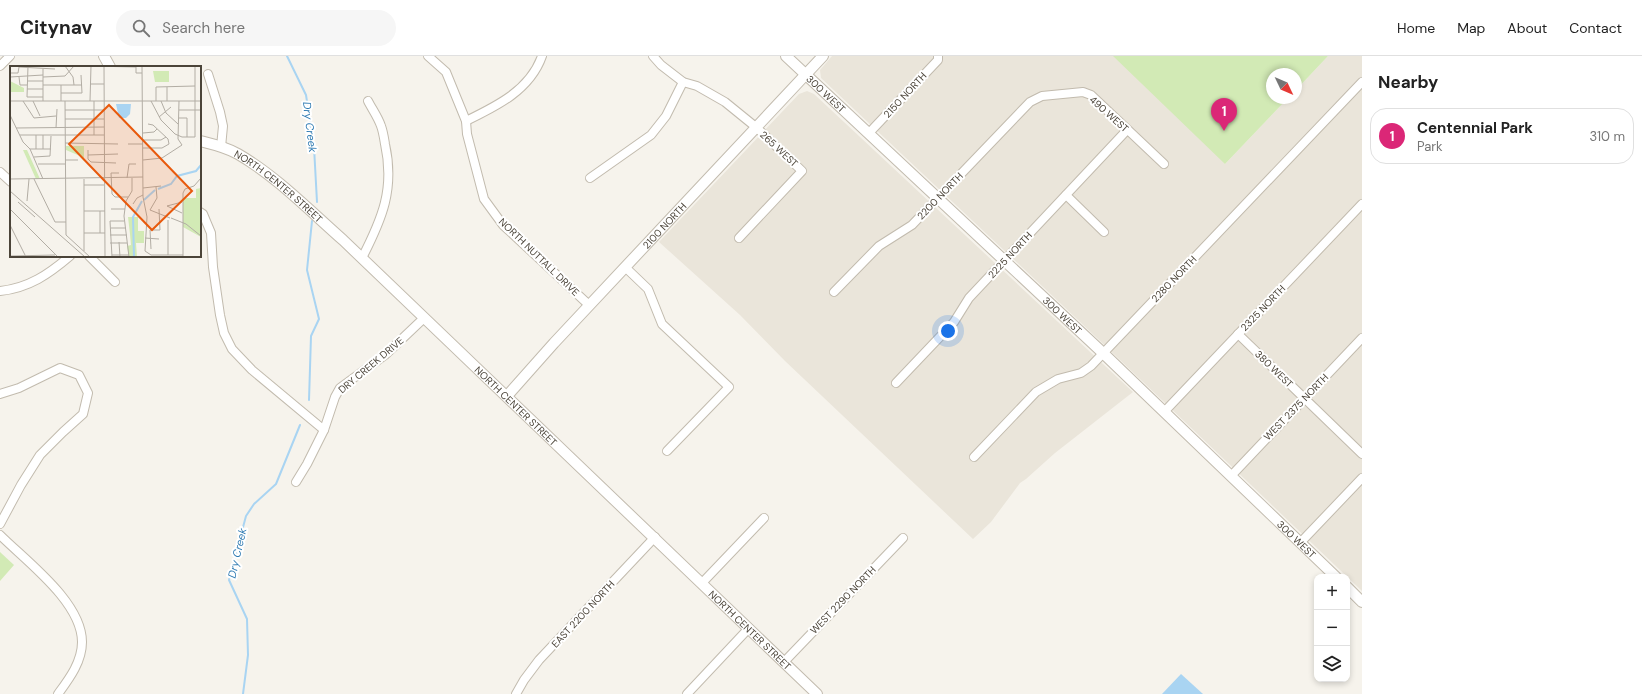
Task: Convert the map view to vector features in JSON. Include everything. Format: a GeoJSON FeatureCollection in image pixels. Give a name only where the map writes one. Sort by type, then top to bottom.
{"type":"FeatureCollection","features":[{"type":"Feature","properties":{"kind":"street"},"geometry":{"type":"LineString","coordinates":[[0,66],[10,56]]}},
{"type":"Feature","properties":{"kind":"street"},"geometry":{"type":"LineString","coordinates":[[104,56],[109,66]]}},
{"type":"Feature","properties":{"kind":"street","name":"NORTH NUTTALL DRIVE"},"geometry":{"type":"LineString","coordinates":[[428,56],[446,72],[466,121],[467,134],[484,198],[503,225],[589,305]]}},
{"type":"Feature","properties":{"kind":"street"},"geometry":{"type":"LineString","coordinates":[[466,121],[497,106],[514,94],[529,79],[542,56]]}},
{"type":"Feature","properties":{"kind":"street","name":"265 WEST"},"geometry":{"type":"LineString","coordinates":[[653,56],[661,65],[684,82],[697,86],[725,102],[757,128],[802,171],[739,238]]}},
{"type":"Feature","properties":{"kind":"street","name":"300 WEST"},"geometry":{"type":"LineString","coordinates":[[786,56],[1103,353],[1333,574]]}},
{"type":"Feature","properties":{"kind":"street","name":"2100 NORTH"},"geometry":{"type":"LineString","coordinates":[[507,396],[589,305],[757,128],[823,56]]}},
{"type":"Feature","properties":{"kind":"street","name":"2150 NORTH"},"geometry":{"type":"LineString","coordinates":[[869,133],[938,60],[938,56]]}},
{"type":"Feature","properties":{"kind":"street"},"geometry":{"type":"LineString","coordinates":[[208,74],[223,126],[221,147]]}},
{"type":"Feature","properties":{"kind":"street"},"geometry":{"type":"LineString","coordinates":[[590,178],[651,134],[666,116],[684,82]]}},
{"type":"Feature","properties":{"kind":"street","name":"2280 NORTH"},"geometry":{"type":"LineString","coordinates":[[974,457],[1036,392],[1058,378],[1081,372],[1091,366],[1362,82]]}},
{"type":"Feature","properties":{"kind":"street","name":"490 WEST"},"geometry":{"type":"LineString","coordinates":[[1042,96],[1083,92],[1091,95],[1164,164]]}},
{"type":"Feature","properties":{"kind":"street","name":"2200 NORTH"},"geometry":{"type":"LineString","coordinates":[[834,292],[880,246],[912,225],[1030,102],[1042,96]]}},
{"type":"Feature","properties":{"kind":"street"},"geometry":{"type":"LineString","coordinates":[[362,258],[377,230],[381,219],[385,207],[388,183],[388,159],[382,126],[368,101]]}},
{"type":"Feature","properties":{"kind":"street","name":"2225 NORTH"},"geometry":{"type":"LineString","coordinates":[[896,383],[954,322],[969,298],[1127,130]]}},
{"type":"Feature","properties":{"kind":"street","name":"NORTH CENTER STREET"},"geometry":{"type":"LineString","coordinates":[[201,141],[237,153],[272,178],[304,205],[362,258],[749,628],[813,693]]}},
{"type":"Feature","properties":{"kind":"street"},"geometry":{"type":"LineString","coordinates":[[0,172],[10,181]]}},
{"type":"Feature","properties":{"kind":"street"},"geometry":{"type":"LineString","coordinates":[[1066,195],[1104,232]]}},
{"type":"Feature","properties":{"kind":"street","name":"2325 NORTH"},"geometry":{"type":"LineString","coordinates":[[1164,412],[1362,204]]}},
{"type":"Feature","properties":{"kind":"street"},"geometry":{"type":"LineString","coordinates":[[201,213],[203,214],[211,233],[213,267],[220,315],[224,333],[232,349],[252,370],[324,430]]}},
{"type":"Feature","properties":{"kind":"street"},"geometry":{"type":"LineString","coordinates":[[0,291],[13,290],[26,286],[58,267],[69,257]]}},
{"type":"Feature","properties":{"kind":"street"},"geometry":{"type":"LineString","coordinates":[[90,257],[115,282]]}},
{"type":"Feature","properties":{"kind":"street"},"geometry":{"type":"LineString","coordinates":[[625,267],[648,289],[662,324],[729,387],[667,451]]}},
{"type":"Feature","properties":{"kind":"street","name":"DRY CREEK DRIVE"},"geometry":{"type":"LineString","coordinates":[[296,482],[324,430],[335,397],[340,388],[385,355],[424,318]]}},
{"type":"Feature","properties":{"kind":"street","name":"380 WEST"},"geometry":{"type":"LineString","coordinates":[[1238,334],[1362,454]]}},
{"type":"Feature","properties":{"kind":"street","name":"WEST 2375 NORTH"},"geometry":{"type":"LineString","coordinates":[[1231,476],[1362,338]]}},
{"type":"Feature","properties":{"kind":"street"},"geometry":{"type":"LineString","coordinates":[[0,394],[19,388],[60,368],[79,375],[88,393],[83,414],[40,455],[21,485],[0,524]]}},
{"type":"Feature","properties":{"kind":"street"},"geometry":{"type":"LineString","coordinates":[[1300,543],[1362,478]]}},
{"type":"Feature","properties":{"kind":"street"},"geometry":{"type":"LineString","coordinates":[[702,583],[764,518]]}},
{"type":"Feature","properties":{"kind":"street"},"geometry":{"type":"LineString","coordinates":[[0,535],[50,583],[64,599],[81,632],[82,643],[77,662],[71,676],[58,694]]}},
{"type":"Feature","properties":{"kind":"street","name":"EAST 2200 NORTH"},"geometry":{"type":"LineString","coordinates":[[516,694],[524,680],[539,660],[654,538]]}},
{"type":"Feature","properties":{"kind":"street","name":"WEST 2290 NORTH"},"geometry":{"type":"LineString","coordinates":[[784,662],[903,538]]}},
{"type":"Feature","properties":{"kind":"street"},"geometry":{"type":"LineString","coordinates":[[1350,590],[1362,602]]}},
{"type":"Feature","properties":{"kind":"street"},"geometry":{"type":"LineString","coordinates":[[687,694],[749,628]]}},
{"type":"Feature","properties":{"kind":"shaded area"},"geometry":{"type":"Polygon","coordinates":[[[832,56],[1154,56],[1225,164],[1282,104],[1302,104],[1302,84],[1328,56],[1362,56],[1362,591],[1350,580],[1350,574],[1344,574],[1077,319],[821,78],[820,70],[832,56]]]}},
{"type":"Feature","properties":{"kind":"shaded area"},"geometry":{"type":"Polygon","coordinates":[[[807,91],[814,94],[1133,392],[1055,453],[1020,483],[991,522],[973,539],[785,361],[740,315],[659,242],[799,94],[807,91]]]}},
{"type":"Feature","properties":{"kind":"green space"},"geometry":{"type":"Polygon","coordinates":[[[1113,56],[1328,56],[1302,84],[1302,68],[1266,68],[1266,104],[1282,104],[1225,164],[1113,56]]]}},
{"type":"Feature","properties":{"kind":"green space"},"geometry":{"type":"Polygon","coordinates":[[[0,552],[14,565],[0,581],[0,552]]]}},
{"type":"Feature","properties":{"kind":"water"},"geometry":{"type":"Polygon","coordinates":[[[1181,674],[1203,694],[1162,694],[1181,674]]]}},
{"type":"Feature","properties":{"kind":"waterway","name":"Dry Creek"},"geometry":{"type":"LineString","coordinates":[[287,56],[306,95],[314,147],[317,202]]}},
{"type":"Feature","properties":{"kind":"waterway","name":"Dry Creek"},"geometry":{"type":"LineString","coordinates":[[309,400],[311,336],[319,319],[307,270],[312,221]]}},
{"type":"Feature","properties":{"kind":"waterway","name":"Dry Creek"},"geometry":{"type":"LineString","coordinates":[[243,694],[248,655],[247,619],[229,580],[246,516],[254,504],[276,484],[300,425]]}},
{"type":"Feature","properties":{"kind":"place","name":"Centennial Park"},"geometry":{"type":"Point","coordinates":[1224,131]}}]}
